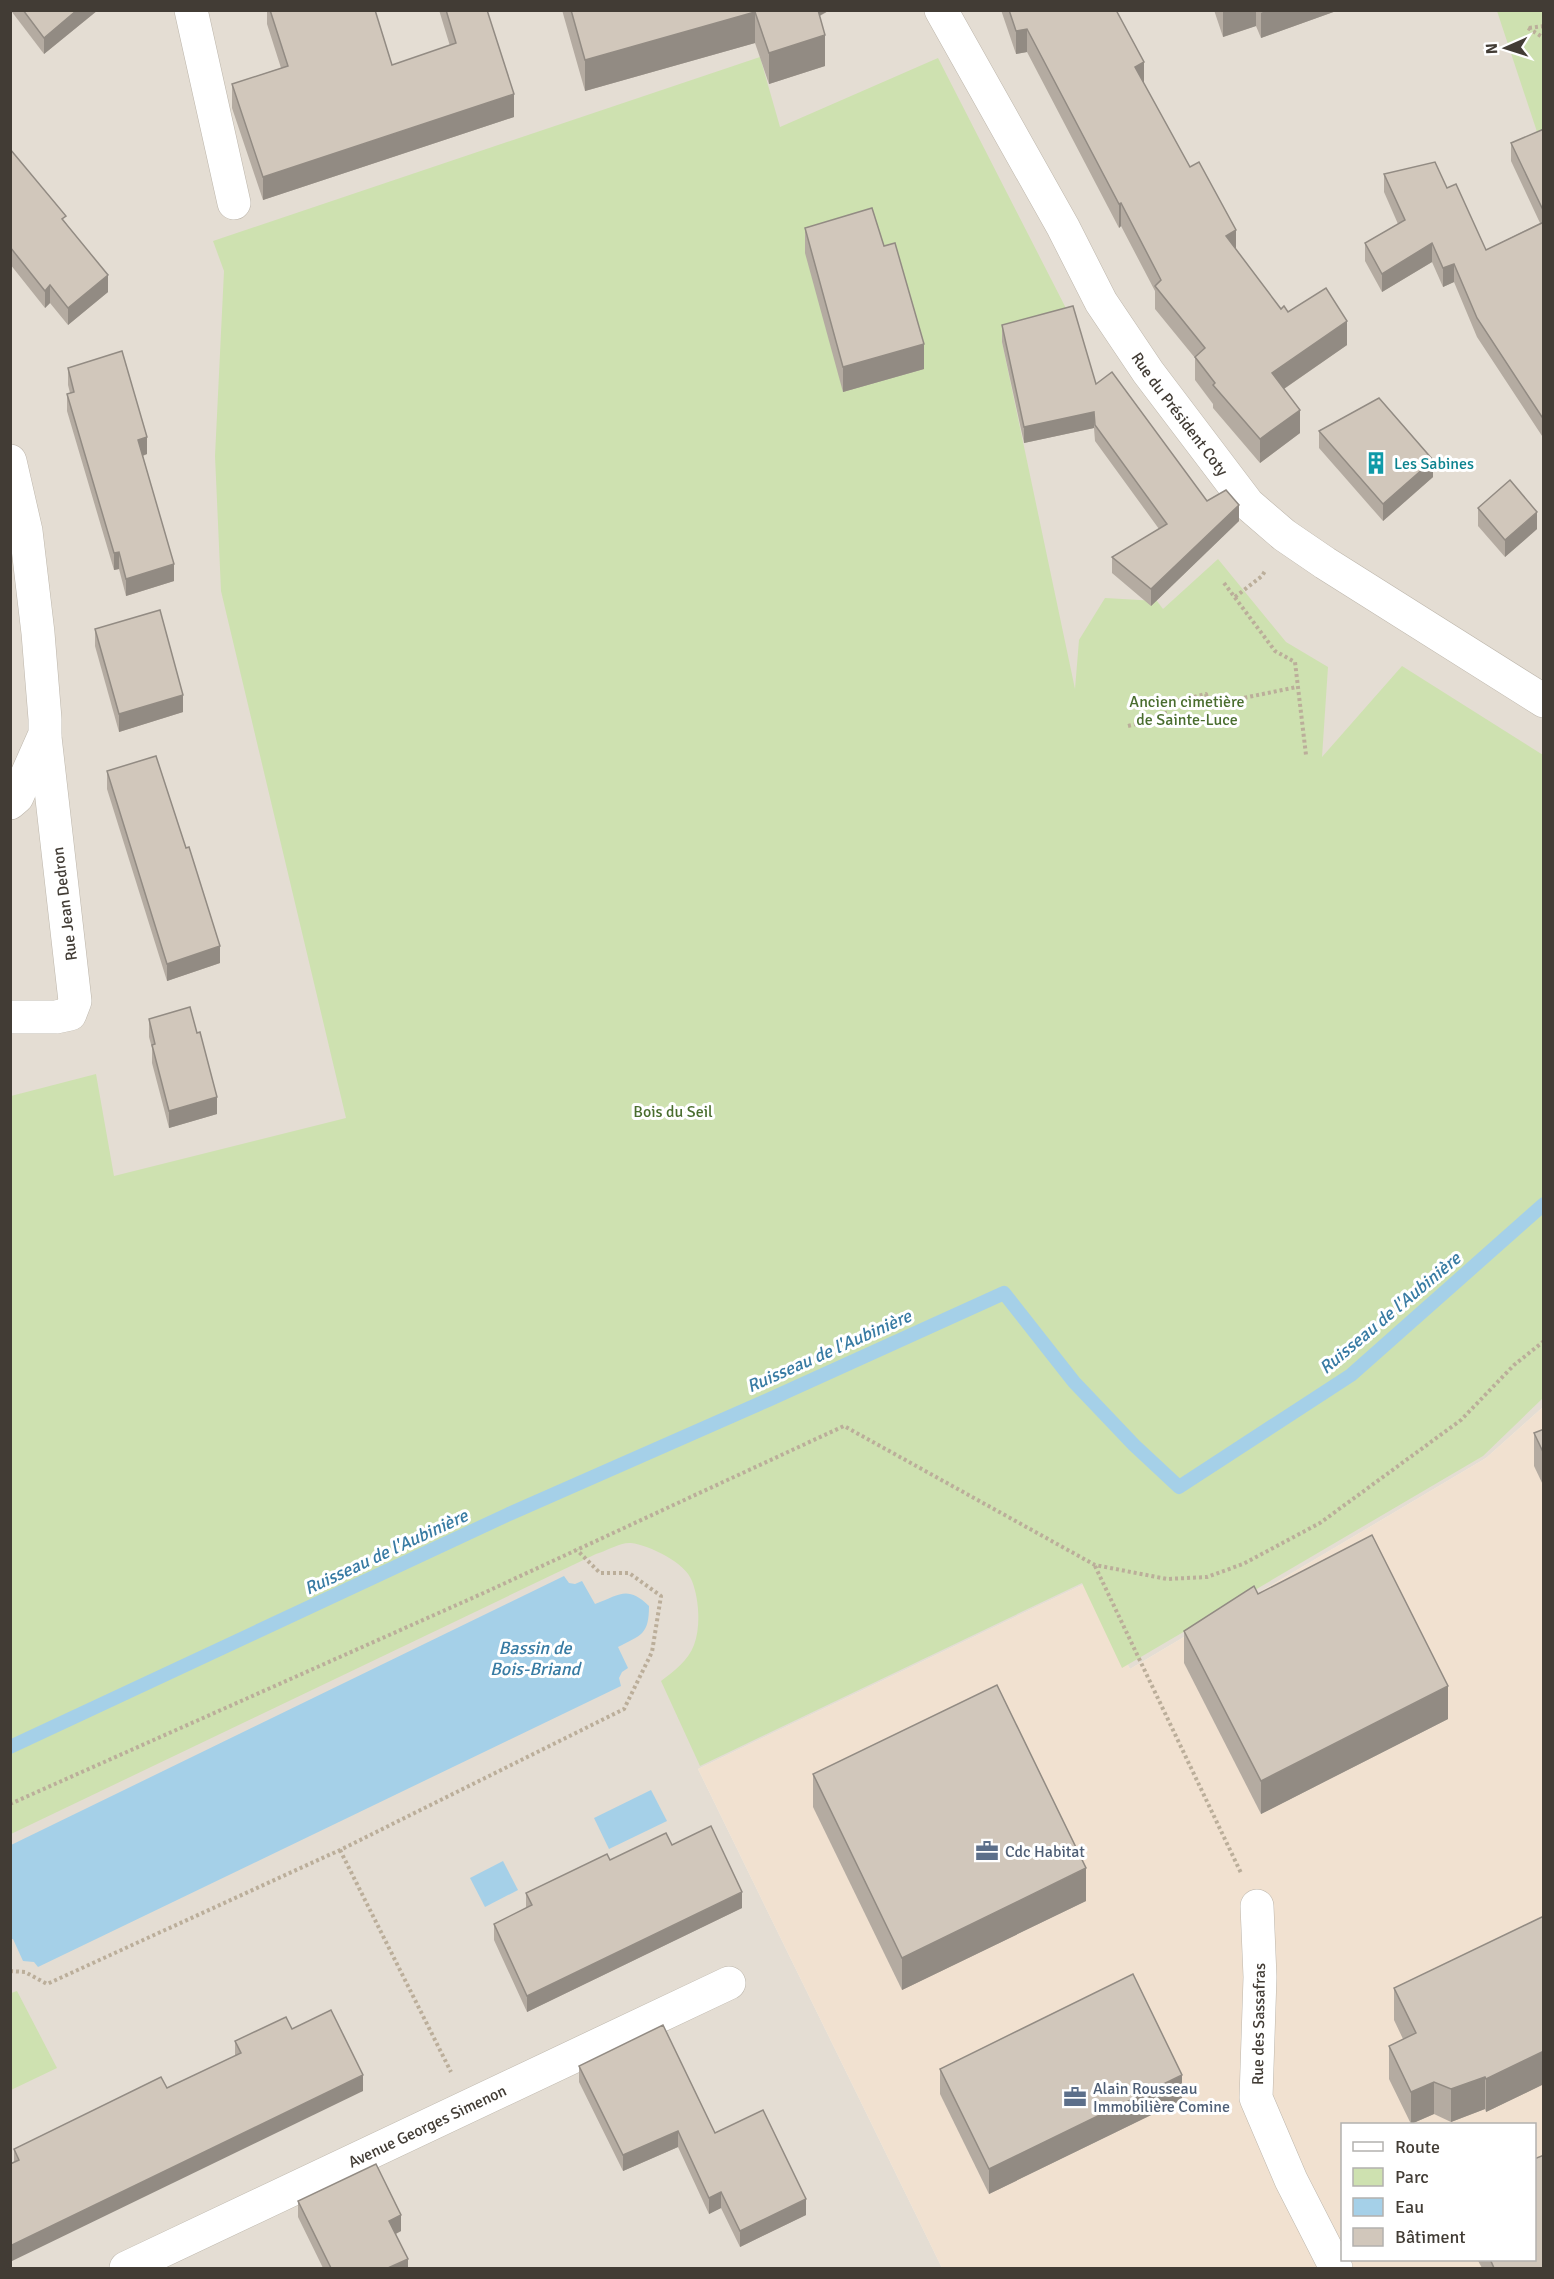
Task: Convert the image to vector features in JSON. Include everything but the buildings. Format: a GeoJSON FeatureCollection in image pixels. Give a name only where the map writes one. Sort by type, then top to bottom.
{"type":"FeatureCollection","features":[{"type":"Feature","properties":{"kind":"street"},"geometry":{"type":"LineString","coordinates":[[191,10],[234,203]]}},
{"type":"Feature","properties":{"kind":"street","name":"Rue du Président Coty"},"geometry":{"type":"LineString","coordinates":[[941,10],[1063,227],[1101,302],[1148,372],[1248,504],[1284,535],[1325,563],[1544,701]]}},
{"type":"Feature","properties":{"kind":"street","name":"Rue Jean Dedron"},"geometry":{"type":"LineString","coordinates":[[10,461],[28,554],[38,633],[45,734],[75,1001],[70,1014],[56,1017],[10,1017]]}},
{"type":"Feature","properties":{"kind":"street","name":"Rue Jean Dedron"},"geometry":{"type":"LineString","coordinates":[[10,802],[17,797],[45,734]]}},
{"type":"Feature","properties":{"kind":"street","name":"Rue des Sassafras"},"geometry":{"type":"LineString","coordinates":[[1257,1906],[1260,1977],[1256,2098],[1291,2180],[1336,2268]]}},
{"type":"Feature","properties":{"kind":"street","name":"Avenue Georges Simenon"},"geometry":{"type":"LineString","coordinates":[[126,2268],[729,1983]]}},
{"type":"Feature","properties":{"kind":"path"},"geometry":{"type":"LineString","coordinates":[[1544,26],[1528,28],[1544,38]]}},
{"type":"Feature","properties":{"kind":"path"},"geometry":{"type":"LineString","coordinates":[[1235,597],[1262,576]]}},
{"type":"Feature","properties":{"kind":"path"},"geometry":{"type":"LineString","coordinates":[[1224,583],[1275,651],[1295,662],[1306,755]]}},
{"type":"Feature","properties":{"kind":"path"},"geometry":{"type":"LineString","coordinates":[[1128,726],[1166,717],[1163,704],[1206,694],[1209,705],[1297,687]]}},
{"type":"Feature","properties":{"kind":"path"},"geometry":{"type":"LineString","coordinates":[[10,1804],[577,1550],[844,1426],[1095,1565],[1167,1579],[1207,1576],[1243,1564],[1320,1523],[1461,1420],[1514,1365],[1544,1341]]}},
{"type":"Feature","properties":{"kind":"path"},"geometry":{"type":"LineString","coordinates":[[10,1971],[25,1972],[47,1984],[340,1850],[624,1709],[652,1652],[661,1596],[629,1573],[600,1573],[577,1550]]}},
{"type":"Feature","properties":{"kind":"path"},"geometry":{"type":"LineString","coordinates":[[1095,1565],[1257,1906]]}},
{"type":"Feature","properties":{"kind":"path"},"geometry":{"type":"LineString","coordinates":[[340,1850],[468,2107]]}},
{"type":"Feature","properties":{"kind":"shaded area"},"geometry":{"type":"Polygon","coordinates":[[[11,11],[1543,11],[1543,1407],[1486,1458],[1130,1669],[1084,1584],[698,1769],[942,2268],[11,2268],[11,11]]]}},
{"type":"Feature","properties":{"kind":"shaded area"},"geometry":{"type":"Polygon","coordinates":[[[1543,1407],[1543,2268],[942,2268],[698,1769],[1084,1584],[1130,1669],[1486,1458],[1543,1407]]]}},
{"type":"Feature","properties":{"kind":"green space"},"geometry":{"type":"Polygon","coordinates":[[[1497,11],[1543,11],[1542,147],[1498,14],[1497,11]]]}},
{"type":"Feature","properties":{"kind":"green space"},"geometry":{"type":"Polygon","coordinates":[[[760,57],[780,127],[938,58],[1073,322],[1002,342],[1075,689],[1079,640],[1105,598],[1157,601],[1163,609],[1218,559],[1286,642],[1328,667],[1322,757],[1402,666],[1543,755],[1543,1398],[1483,1456],[1122,1668],[1082,1583],[700,1766],[661,1681],[684,1661],[694,1645],[698,1604],[692,1581],[682,1568],[666,1556],[639,1544],[627,1543],[596,1554],[11,1834],[11,1096],[96,1074],[114,1176],[346,1118],[221,591],[215,456],[224,271],[213,241],[760,57]]]}},
{"type":"Feature","properties":{"kind":"green space"},"geometry":{"type":"Polygon","coordinates":[[[17,1991],[57,2068],[11,2090],[11,1993],[17,1991]]]}},
{"type":"Feature","properties":{"kind":"water","name":"Bassin de Bois-Briand"},"geometry":{"type":"Polygon","coordinates":[[[564,1576],[569,1583],[575,1584],[582,1581],[595,1604],[617,1595],[629,1594],[649,1606],[649,1616],[642,1633],[618,1647],[628,1668],[619,1678],[621,1686],[38,1967],[34,1962],[23,1961],[11,1939],[11,1845],[564,1576]]]}},
{"type":"Feature","properties":{"kind":"water"},"geometry":{"type":"Polygon","coordinates":[[[651,1790],[667,1821],[609,1849],[594,1818],[651,1790]]]}},
{"type":"Feature","properties":{"kind":"water"},"geometry":{"type":"Polygon","coordinates":[[[503,1861],[518,1890],[485,1907],[470,1878],[503,1861]]]}},
{"type":"Feature","properties":{"kind":"waterway","name":"Ruisseau de l'Aubinière"},"geometry":{"type":"LineString","coordinates":[[10,1747],[509,1514],[1004,1293],[1074,1382],[1134,1445],[1179,1487],[1351,1375],[1544,1204]]}},
{"type":"Feature","properties":{"kind":"place","name":"Les Sabines"},"geometry":{"type":"Point","coordinates":[1376,463]}},
{"type":"Feature","properties":{"kind":"place","name":"Cdc Habitat"},"geometry":{"type":"Point","coordinates":[987,1851]}},
{"type":"Feature","properties":{"kind":"place","name":"Alain Rousseau Immobilière Comine"},"geometry":{"type":"Point","coordinates":[1075,2097]}},
{"type":"Feature","properties":{"kind":"park label","name":"Ancien cimetière de Sainte-Luce"},"geometry":{"type":"Point","coordinates":[1187,710]}},
{"type":"Feature","properties":{"kind":"park label","name":"Bois du Seil"},"geometry":{"type":"Point","coordinates":[673,1111]}}]}
